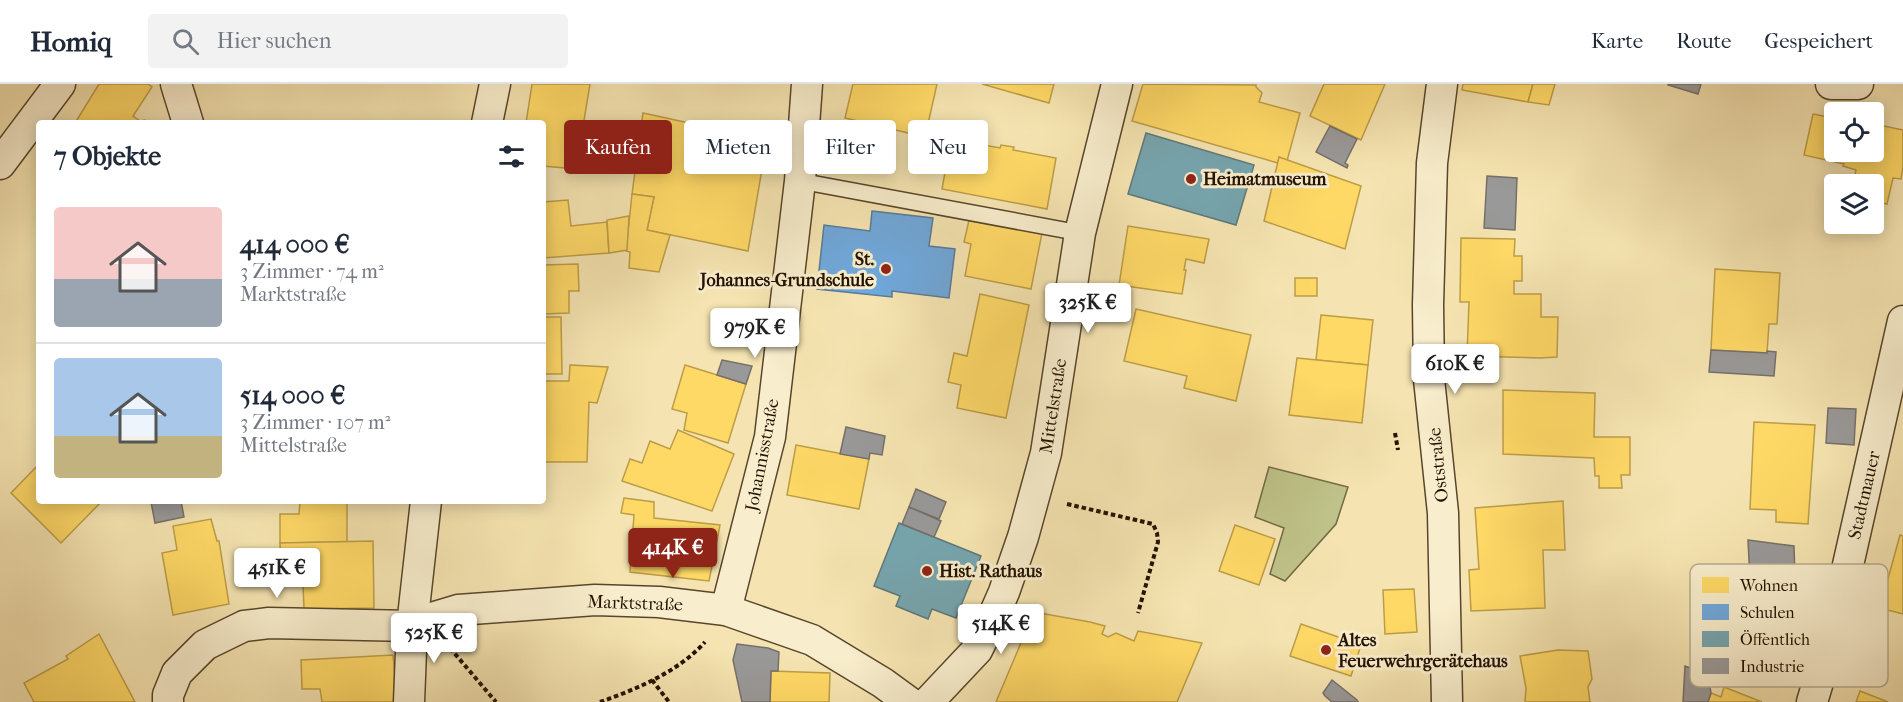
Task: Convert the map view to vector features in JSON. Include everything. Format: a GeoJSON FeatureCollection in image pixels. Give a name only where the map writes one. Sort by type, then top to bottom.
{"type":"FeatureCollection","features":[{"type":"Feature","properties":{"kind":"street"},"geometry":{"type":"LineString","coordinates":[[0,164],[60,84]]}},
{"type":"Feature","properties":{"kind":"street"},"geometry":{"type":"LineString","coordinates":[[176,84],[187,120]]}},
{"type":"Feature","properties":{"kind":"street"},"geometry":{"type":"LineString","coordinates":[[488,120],[495,84]]}},
{"type":"Feature","properties":{"kind":"street","name":"Johannisstraße"},"geometry":{"type":"LineString","coordinates":[[726,610],[770,437],[800,182],[807,84]]}},
{"type":"Feature","properties":{"kind":"street","name":"Mittelstraße"},"geometry":{"type":"LineString","coordinates":[[928,702],[976,650],[990,624],[1020,548],[1046,453],[1080,233],[1117,84]]}},
{"type":"Feature","properties":{"kind":"street","name":"Oststraße"},"geometry":{"type":"LineString","coordinates":[[1442,84],[1432,163],[1428,315],[1429,379],[1443,513],[1447,702]]}},
{"type":"Feature","properties":{"kind":"street"},"geometry":{"type":"LineString","coordinates":[[1831,84],[1858,84]]}},
{"type":"Feature","properties":{"kind":"street","name":"Stadtmauer"},"geometry":{"type":"LineString","coordinates":[[1848,564],[1903,321]]}},
{"type":"Feature","properties":{"kind":"street"},"geometry":{"type":"LineString","coordinates":[[409,702],[412,626],[426,504]]}},
{"type":"Feature","properties":{"kind":"street","name":"Marktstraße"},"geometry":{"type":"LineString","coordinates":[[412,626],[458,610],[595,600],[659,602],[726,610],[812,640],[883,683],[909,702]]}},
{"type":"Feature","properties":{"kind":"street"},"geometry":{"type":"LineString","coordinates":[[168,702],[168,695],[177,673],[205,645],[244,626],[269,623],[412,626]]}},
{"type":"Feature","properties":{"kind":"street","name":"Stadtmauer"},"geometry":{"type":"LineString","coordinates":[[1812,702],[1817,687]]}},
{"type":"Feature","properties":{"kind":"lane"},"geometry":{"type":"LineString","coordinates":[[800,182],[1080,233]]}},
{"type":"Feature","properties":{"kind":"path"},"geometry":{"type":"LineString","coordinates":[[1034,497],[1153,524],[1158,542],[1138,613]]}},
{"type":"Feature","properties":{"kind":"path"},"geometry":{"type":"LineString","coordinates":[[600,702],[652,680],[694,655],[705,643]]}},
{"type":"Feature","properties":{"kind":"path"},"geometry":{"type":"LineString","coordinates":[[453,654],[496,702]]}},
{"type":"Feature","properties":{"kind":"path"},"geometry":{"type":"LineString","coordinates":[[652,680],[669,702]]}},
{"type":"Feature","properties":{"kind":"green space"},"geometry":{"type":"Polygon","coordinates":[[[1269,467],[1348,487],[1336,524],[1285,581],[1270,574],[1284,528],[1255,517],[1269,467]]]}},
{"type":"Feature","properties":{"kind":"building: Wohnen"},"geometry":{"type":"Polygon","coordinates":[[[99,84],[148,84],[152,87],[133,116],[139,120],[77,120],[99,84]]]}},
{"type":"Feature","properties":{"kind":"building: Wohnen"},"geometry":{"type":"Polygon","coordinates":[[[532,84],[590,84],[584,120],[564,120],[564,168],[546,166],[546,120],[526,120],[532,84]]]}},
{"type":"Feature","properties":{"kind":"building: Wohnen"},"geometry":{"type":"Polygon","coordinates":[[[853,84],[937,84],[929,120],[908,120],[908,133],[896,130],[896,120],[845,118],[853,84]]]}},
{"type":"Feature","properties":{"kind":"building: Wohnen"},"geometry":{"type":"Polygon","coordinates":[[[982,84],[1054,84],[1049,103],[982,84]]]}},
{"type":"Feature","properties":{"kind":"building: Wohnen"},"geometry":{"type":"Polygon","coordinates":[[[1143,84],[1256,85],[1262,93],[1259,102],[1300,113],[1287,161],[1279,157],[1278,163],[1132,121],[1143,84]]]}},
{"type":"Feature","properties":{"kind":"building: Wohnen"},"geometry":{"type":"Polygon","coordinates":[[[1324,84],[1385,84],[1361,140],[1310,116],[1324,84]]]}},
{"type":"Feature","properties":{"kind":"building: Wohnen"},"geometry":{"type":"Polygon","coordinates":[[[1463,84],[1533,84],[1528,102],[1462,90],[1463,84]]]}},
{"type":"Feature","properties":{"kind":"building: Wohnen"},"geometry":{"type":"Polygon","coordinates":[[[1533,84],[1555,84],[1549,105],[1528,102],[1533,84]]]}},
{"type":"Feature","properties":{"kind":"building: Wohnen"},"geometry":{"type":"Polygon","coordinates":[[[643,113],[684,122],[684,174],[761,174],[748,251],[647,230],[654,197],[632,194],[635,174],[672,174],[672,120],[642,120],[643,113]]]}},
{"type":"Feature","properties":{"kind":"building: Wohnen"},"geometry":{"type":"Polygon","coordinates":[[[1813,114],[1824,116],[1824,160],[1804,155],[1813,114]]]}},
{"type":"Feature","properties":{"kind":"building: Wohnen"},"geometry":{"type":"Polygon","coordinates":[[[1884,126],[1903,130],[1901,179],[1893,178],[1887,204],[1884,203],[1884,174],[1855,174],[1856,170],[1843,166],[1844,164],[1835,162],[1884,162],[1884,126]]]}},
{"type":"Feature","properties":{"kind":"building: Wohnen"},"geometry":{"type":"Polygon","coordinates":[[[988,146],[1014,147],[1013,150],[1056,158],[1047,209],[942,189],[945,174],[988,174],[988,146]]]}},
{"type":"Feature","properties":{"kind":"building: Wohnen"},"geometry":{"type":"Polygon","coordinates":[[[1279,157],[1361,186],[1345,249],[1264,221],[1279,157]]]}},
{"type":"Feature","properties":{"kind":"building: Wohnen"},"geometry":{"type":"Polygon","coordinates":[[[632,194],[654,197],[647,230],[670,235],[659,272],[629,268],[630,252],[626,251],[632,194]]]}},
{"type":"Feature","properties":{"kind":"building: Wohnen"},"geometry":{"type":"Polygon","coordinates":[[[568,200],[571,226],[607,222],[609,253],[546,258],[546,202],[568,200]]]}},
{"type":"Feature","properties":{"kind":"building: Wohnen"},"geometry":{"type":"Polygon","coordinates":[[[629,216],[627,250],[609,253],[607,220],[629,216]]]}},
{"type":"Feature","properties":{"kind":"building: Wohnen"},"geometry":{"type":"Polygon","coordinates":[[[969,220],[1042,233],[1031,289],[965,276],[971,244],[964,242],[969,220]]]}},
{"type":"Feature","properties":{"kind":"building: Wohnen"},"geometry":{"type":"Polygon","coordinates":[[[1128,226],[1209,239],[1204,263],[1186,259],[1182,294],[1119,285],[1128,226]]]}},
{"type":"Feature","properties":{"kind":"building: Wohnen"},"geometry":{"type":"Polygon","coordinates":[[[1461,238],[1515,239],[1514,256],[1522,256],[1522,281],[1514,281],[1514,294],[1541,294],[1541,317],[1558,317],[1557,357],[1467,356],[1469,302],[1460,302],[1461,238]]]}},
{"type":"Feature","properties":{"kind":"building: Wohnen"},"geometry":{"type":"Polygon","coordinates":[[[578,264],[579,291],[569,291],[569,313],[546,314],[546,265],[578,264]]]}},
{"type":"Feature","properties":{"kind":"building: Wohnen"},"geometry":{"type":"Polygon","coordinates":[[[1715,269],[1780,273],[1777,324],[1769,324],[1767,353],[1711,350],[1715,269]]]}},
{"type":"Feature","properties":{"kind":"building: Wohnen"},"geometry":{"type":"Polygon","coordinates":[[[1295,278],[1317,278],[1317,296],[1295,296],[1295,278]]]}},
{"type":"Feature","properties":{"kind":"building: Wohnen"},"geometry":{"type":"Polygon","coordinates":[[[980,294],[1029,305],[1006,418],[957,408],[961,385],[948,382],[954,353],[967,356],[980,294]]]}},
{"type":"Feature","properties":{"kind":"building: Wohnen"},"geometry":{"type":"Polygon","coordinates":[[[1136,309],[1251,335],[1236,401],[1184,388],[1187,376],[1124,361],[1136,309]]]}},
{"type":"Feature","properties":{"kind":"building: Wohnen"},"geometry":{"type":"Polygon","coordinates":[[[1321,315],[1373,320],[1368,365],[1316,360],[1321,315]]]}},
{"type":"Feature","properties":{"kind":"building: Wohnen"},"geometry":{"type":"Polygon","coordinates":[[[546,317],[561,317],[562,374],[546,374],[546,317]]]}},
{"type":"Feature","properties":{"kind":"building: Wohnen"},"geometry":{"type":"Polygon","coordinates":[[[1297,358],[1368,365],[1362,423],[1289,415],[1297,358]]]}},
{"type":"Feature","properties":{"kind":"building: Wohnen"},"geometry":{"type":"Polygon","coordinates":[[[570,365],[608,367],[597,403],[589,402],[587,462],[546,462],[546,381],[569,381],[570,365]]]}},
{"type":"Feature","properties":{"kind":"building: Wohnen"},"geometry":{"type":"Polygon","coordinates":[[[685,365],[746,384],[728,443],[684,430],[687,413],[672,409],[685,365]]]}},
{"type":"Feature","properties":{"kind":"building: Wohnen"},"geometry":{"type":"Polygon","coordinates":[[[1503,390],[1595,393],[1594,437],[1630,437],[1630,475],[1621,475],[1622,488],[1599,488],[1599,476],[1595,476],[1594,458],[1503,454],[1503,390]]]}},
{"type":"Feature","properties":{"kind":"building: Wohnen"},"geometry":{"type":"Polygon","coordinates":[[[1754,422],[1815,425],[1808,524],[1776,522],[1776,510],[1750,509],[1754,422]]]}},
{"type":"Feature","properties":{"kind":"building: Wohnen"},"geometry":{"type":"Polygon","coordinates":[[[678,430],[734,454],[712,511],[622,481],[630,459],[642,463],[650,441],[670,449],[678,430]]]}},
{"type":"Feature","properties":{"kind":"building: Wohnen"},"geometry":{"type":"Polygon","coordinates":[[[796,445],[869,459],[859,509],[787,495],[796,445]]]}},
{"type":"Feature","properties":{"kind":"building: Wohnen"},"geometry":{"type":"Polygon","coordinates":[[[36,467],[36,504],[99,504],[61,543],[11,493],[36,467]]]}},
{"type":"Feature","properties":{"kind":"building: Wohnen"},"geometry":{"type":"Polygon","coordinates":[[[624,498],[654,502],[654,518],[720,525],[709,581],[630,572],[634,515],[621,513],[624,498]]]}},
{"type":"Feature","properties":{"kind":"building: Wohnen"},"geometry":{"type":"Polygon","coordinates":[[[1563,501],[1565,550],[1543,550],[1545,608],[1471,611],[1469,570],[1479,569],[1475,508],[1563,501]]]}},
{"type":"Feature","properties":{"kind":"building: Wohnen"},"geometry":{"type":"Polygon","coordinates":[[[300,504],[347,504],[347,542],[280,543],[280,514],[299,514],[300,504]]]}},
{"type":"Feature","properties":{"kind":"building: Wohnen"},"geometry":{"type":"Polygon","coordinates":[[[211,519],[217,541],[219,541],[229,604],[173,615],[162,553],[177,550],[173,526],[211,519]]]}},
{"type":"Feature","properties":{"kind":"building: Wohnen"},"geometry":{"type":"Polygon","coordinates":[[[1235,525],[1275,539],[1259,585],[1219,571],[1235,525]]]}},
{"type":"Feature","properties":{"kind":"building: Wohnen"},"geometry":{"type":"Polygon","coordinates":[[[1900,535],[1903,536],[1903,614],[1888,610],[1888,579],[1900,535]]]}},
{"type":"Feature","properties":{"kind":"building: Wohnen"},"geometry":{"type":"Polygon","coordinates":[[[373,541],[374,608],[304,609],[303,584],[294,584],[294,576],[281,577],[280,543],[373,541]]]}},
{"type":"Feature","properties":{"kind":"building: Wohnen"},"geometry":{"type":"Polygon","coordinates":[[[1414,589],[1417,632],[1385,634],[1383,590],[1414,589]]]}},
{"type":"Feature","properties":{"kind":"building: Wohnen"},"geometry":{"type":"Polygon","coordinates":[[[1034,612],[1105,626],[1102,634],[1108,637],[1116,633],[1134,641],[1138,631],[1202,643],[1177,702],[996,702],[1034,612]]]}},
{"type":"Feature","properties":{"kind":"building: Wohnen","name":"Altes Feuerwehrgerätehaus"},"geometry":{"type":"Polygon","coordinates":[[[1301,624],[1361,645],[1351,676],[1290,656],[1301,624]]]}},
{"type":"Feature","properties":{"kind":"building: Wohnen"},"geometry":{"type":"Polygon","coordinates":[[[99,634],[135,702],[34,702],[24,683],[68,659],[66,656],[99,634]]]}},
{"type":"Feature","properties":{"kind":"building: Wohnen"},"geometry":{"type":"Polygon","coordinates":[[[1558,650],[1588,651],[1592,679],[1588,687],[1590,702],[1525,702],[1526,688],[1520,656],[1558,650]]]}},
{"type":"Feature","properties":{"kind":"building: Wohnen"},"geometry":{"type":"Polygon","coordinates":[[[393,655],[397,702],[322,702],[320,689],[302,689],[301,660],[393,655]]]}},
{"type":"Feature","properties":{"kind":"building: Wohnen"},"geometry":{"type":"Polygon","coordinates":[[[771,671],[830,673],[829,702],[770,702],[771,671]]]}},
{"type":"Feature","properties":{"kind":"building: Wohnen"},"geometry":{"type":"Polygon","coordinates":[[[1724,687],[1762,702],[1708,702],[1711,693],[1721,697],[1724,687]]]}},
{"type":"Feature","properties":{"kind":"building: Wohnen"},"geometry":{"type":"Polygon","coordinates":[[[1860,691],[1888,702],[1856,702],[1860,691]]]}},
{"type":"Feature","properties":{"kind":"building: Schulen","name":"St. Johannes-Grundschule"},"geometry":{"type":"Polygon","coordinates":[[[872,211],[933,218],[929,246],[955,249],[949,298],[892,291],[892,297],[817,289],[824,225],[870,231],[872,211]]]}},
{"type":"Feature","properties":{"kind":"building: Öffentlich","name":"Heimatmuseum"},"geometry":{"type":"Polygon","coordinates":[[[1146,133],[1254,165],[1236,225],[1128,194],[1146,133]]]}},
{"type":"Feature","properties":{"kind":"building: Öffentlich","name":"Hist. Rathaus"},"geometry":{"type":"Polygon","coordinates":[[[899,523],[981,556],[956,618],[932,609],[928,619],[896,606],[900,596],[874,586],[899,523]]]}},
{"type":"Feature","properties":{"kind":"building: Industrie"},"geometry":{"type":"Polygon","coordinates":[[[1668,84],[1701,84],[1698,94],[1668,84]]]}},
{"type":"Feature","properties":{"kind":"building: Industrie"},"geometry":{"type":"Polygon","coordinates":[[[1330,126],[1357,139],[1345,163],[1348,165],[1347,168],[1316,152],[1330,126]]]}},
{"type":"Feature","properties":{"kind":"building: Industrie"},"geometry":{"type":"Polygon","coordinates":[[[1487,176],[1517,178],[1515,230],[1484,228],[1487,176]]]}},
{"type":"Feature","properties":{"kind":"building: Industrie"},"geometry":{"type":"Polygon","coordinates":[[[1711,350],[1776,352],[1774,376],[1709,372],[1711,350]]]}},
{"type":"Feature","properties":{"kind":"building: Industrie"},"geometry":{"type":"Polygon","coordinates":[[[722,360],[752,366],[746,384],[717,375],[722,360]]]}},
{"type":"Feature","properties":{"kind":"building: Industrie"},"geometry":{"type":"Polygon","coordinates":[[[1828,408],[1856,409],[1854,445],[1826,443],[1828,408]]]}},
{"type":"Feature","properties":{"kind":"building: Industrie"},"geometry":{"type":"Polygon","coordinates":[[[846,427],[885,436],[882,455],[870,453],[869,459],[840,454],[846,427]]]}},
{"type":"Feature","properties":{"kind":"building: Industrie"},"geometry":{"type":"Polygon","coordinates":[[[916,489],[946,502],[939,519],[909,507],[916,489]]]}},
{"type":"Feature","properties":{"kind":"building: Industrie"},"geometry":{"type":"Polygon","coordinates":[[[151,504],[182,504],[184,517],[155,523],[151,504]]]}},
{"type":"Feature","properties":{"kind":"building: Industrie"},"geometry":{"type":"Polygon","coordinates":[[[909,507],[941,521],[934,537],[902,524],[909,507]]]}},
{"type":"Feature","properties":{"kind":"building: Industrie"},"geometry":{"type":"Polygon","coordinates":[[[1748,540],[1794,546],[1795,564],[1749,564],[1748,540]]]}},
{"type":"Feature","properties":{"kind":"building: Industrie"},"geometry":{"type":"Polygon","coordinates":[[[737,644],[768,648],[779,652],[778,671],[771,671],[770,702],[742,702],[733,660],[737,644]]]}},
{"type":"Feature","properties":{"kind":"building: Industrie"},"geometry":{"type":"Polygon","coordinates":[[[1685,666],[1690,668],[1690,687],[1710,687],[1711,693],[1708,702],[1683,702],[1685,666]]]}},
{"type":"Feature","properties":{"kind":"building: Industrie"},"geometry":{"type":"Polygon","coordinates":[[[1332,680],[1358,702],[1332,702],[1323,693],[1332,680]]]}},
{"type":"Feature","properties":{"kind":"place","name":"Heimatmuseum"},"geometry":{"type":"Point","coordinates":[1191,179]}},
{"type":"Feature","properties":{"kind":"place","name":"St. Johannes-Grundschule"},"geometry":{"type":"Point","coordinates":[886,269]}},
{"type":"Feature","properties":{"kind":"place","name":"Hist. Rathaus"},"geometry":{"type":"Point","coordinates":[927,571]}},
{"type":"Feature","properties":{"kind":"place","name":"Altes Feuerwehrgerätehaus"},"geometry":{"type":"Point","coordinates":[1326,650]}}]}
